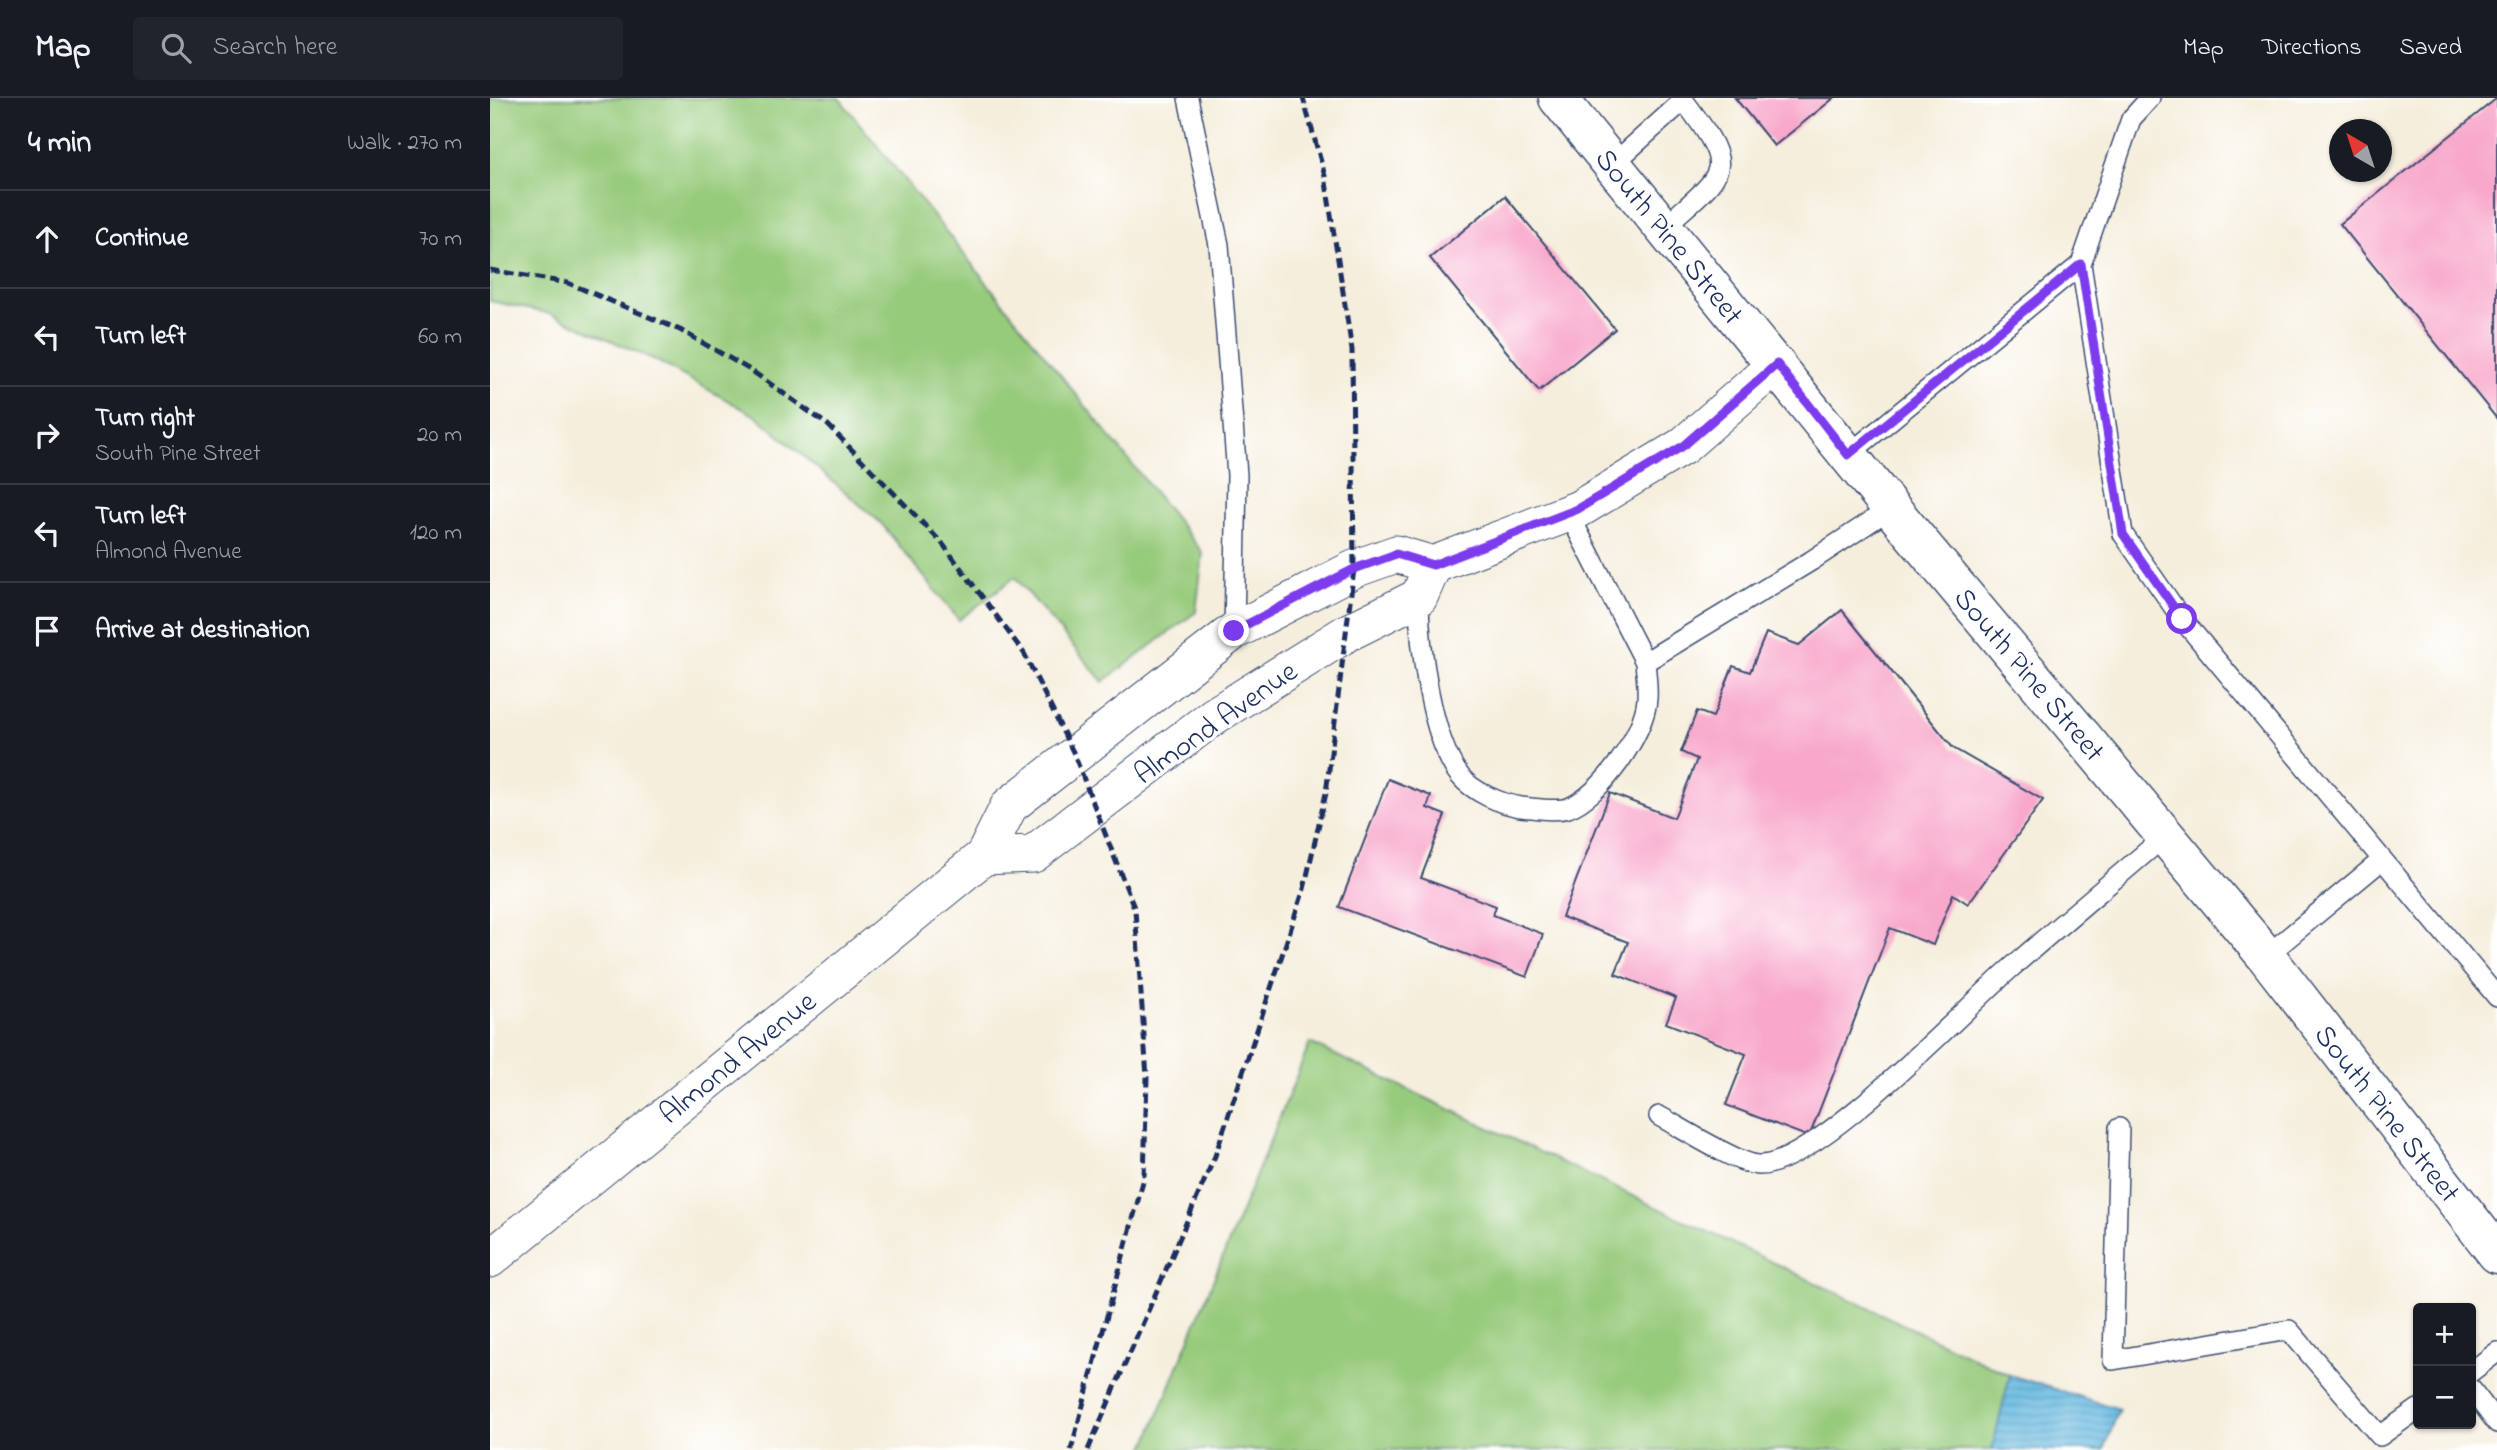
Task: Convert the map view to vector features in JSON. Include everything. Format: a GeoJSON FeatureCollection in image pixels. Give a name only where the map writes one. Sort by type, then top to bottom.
{"type":"FeatureCollection","features":[{"type":"Feature","properties":{"kind":"main road","name":"South Pine Street"},"geometry":{"type":"LineString","coordinates":[[1558,98],[1777,364],[1891,508],[2266,956],[2497,1254]]}},
{"type":"Feature","properties":{"kind":"street","name":"Almond Avenue"},"geometry":{"type":"LineString","coordinates":[[984,856],[1033,854],[1214,716],[1426,581],[1568,512],[1683,446],[1777,364]]}},
{"type":"Feature","properties":{"kind":"street","name":"Almond Avenue"},"geometry":{"type":"LineString","coordinates":[[490,1259],[984,856],[1009,806],[1234,631],[1354,569],[1396,554],[1426,581]]}},
{"type":"Feature","properties":{"kind":"lane"},"geometry":{"type":"LineString","coordinates":[[1188,98],[1219,245],[1237,475],[1234,631]]}},
{"type":"Feature","properties":{"kind":"lane"},"geometry":{"type":"LineString","coordinates":[[2150,98],[2132,119],[2081,264],[2123,534],[2182,619],[2497,997]]}},
{"type":"Feature","properties":{"kind":"lane"},"geometry":{"type":"LineString","coordinates":[[1612,165],[1683,99],[1718,150],[1721,161],[1715,180],[1663,228]]}},
{"type":"Feature","properties":{"kind":"lane"},"geometry":{"type":"LineString","coordinates":[[1848,455],[2081,264]]}},
{"type":"Feature","properties":{"kind":"lane"},"geometry":{"type":"LineString","coordinates":[[1645,662],[1811,561],[1891,508]]}},
{"type":"Feature","properties":{"kind":"lane"},"geometry":{"type":"LineString","coordinates":[[1426,581],[1419,639],[1444,749],[1461,776],[1474,788],[1510,805],[1568,808],[1607,778],[1639,729],[1647,700],[1645,662],[1568,512]]}},
{"type":"Feature","properties":{"kind":"lane"},"geometry":{"type":"LineString","coordinates":[[1659,1116],[1731,1154],[1759,1165],[1795,1155],[1853,1115],[2011,968],[2165,836]]}},
{"type":"Feature","properties":{"kind":"lane"},"geometry":{"type":"LineString","coordinates":[[2266,956],[2382,860]]}},
{"type":"Feature","properties":{"kind":"lane"},"geometry":{"type":"LineString","coordinates":[[2119,1128],[2113,1360],[2289,1330],[2380,1436],[2413,1413]]}},
{"type":"Feature","properties":{"kind":"lane"},"geometry":{"type":"LineString","coordinates":[[2476,1368],[2497,1352]]}},
{"type":"Feature","properties":{"kind":"lane"},"geometry":{"type":"LineString","coordinates":[[2476,1396],[2497,1423]]}},
{"type":"Feature","properties":{"kind":"green space"},"geometry":{"type":"Polygon","coordinates":[[[490,98],[839,98],[1203,553],[1196,612],[1103,682],[1015,577],[959,620],[881,523],[759,418],[653,359],[551,314],[490,301],[490,98]]]}},
{"type":"Feature","properties":{"kind":"green space"},"geometry":{"type":"Polygon","coordinates":[[[1310,1043],[2010,1375],[1992,1450],[1144,1450],[1310,1043]]]}},
{"type":"Feature","properties":{"kind":"water"},"geometry":{"type":"Polygon","coordinates":[[[2010,1375],[2119,1409],[2104,1450],[1992,1450],[2010,1375]]]}},
{"type":"Feature","properties":{"kind":"building"},"geometry":{"type":"Polygon","coordinates":[[[1735,98],[1834,98],[1774,146],[1735,98]]]}},
{"type":"Feature","properties":{"kind":"building"},"geometry":{"type":"Polygon","coordinates":[[[2497,98],[2497,419],[2340,224],[2497,98]]]}},
{"type":"Feature","properties":{"kind":"building"},"geometry":{"type":"Polygon","coordinates":[[[1505,196],[1615,329],[1539,391],[1430,258],[1505,196]]]}},
{"type":"Feature","properties":{"kind":"building"},"geometry":{"type":"Polygon","coordinates":[[[1842,610],[1953,748],[2043,800],[1968,904],[1953,894],[1933,945],[1890,928],[1809,1137],[1726,1105],[1746,1054],[1666,1023],[1676,998],[1615,974],[1628,942],[1562,917],[1610,793],[1674,818],[1697,759],[1681,752],[1697,711],[1713,717],[1733,666],[1750,672],[1766,633],[1799,645],[1842,610]]]}},
{"type":"Feature","properties":{"kind":"building"},"geometry":{"type":"Polygon","coordinates":[[[1388,779],[1431,796],[1427,808],[1445,815],[1421,878],[1496,906],[1493,915],[1543,934],[1527,977],[1339,907],[1388,779]]]}},
{"type":"Feature","properties":{"kind":"railway"},"geometry":{"type":"LineString","coordinates":[[1088,1450],[1215,1156],[1304,889],[1326,793],[1354,569],[1352,350],[1325,176],[1303,98]]}},
{"type":"Feature","properties":{"kind":"railway"},"geometry":{"type":"LineString","coordinates":[[490,270],[568,283],[680,330],[752,371],[828,425],[942,543],[1024,653],[1074,754],[1135,910],[1147,1077],[1144,1178],[1071,1450]]}},
{"type":"Feature","properties":{"kind":"route"},"geometry":{"type":"LineString","coordinates":[[1234,631],[1354,569],[1396,554],[1433,565],[1578,509],[1683,446],[1777,364],[1848,455],[2012,324],[2081,264],[2123,534],[2182,619]]}}]}
